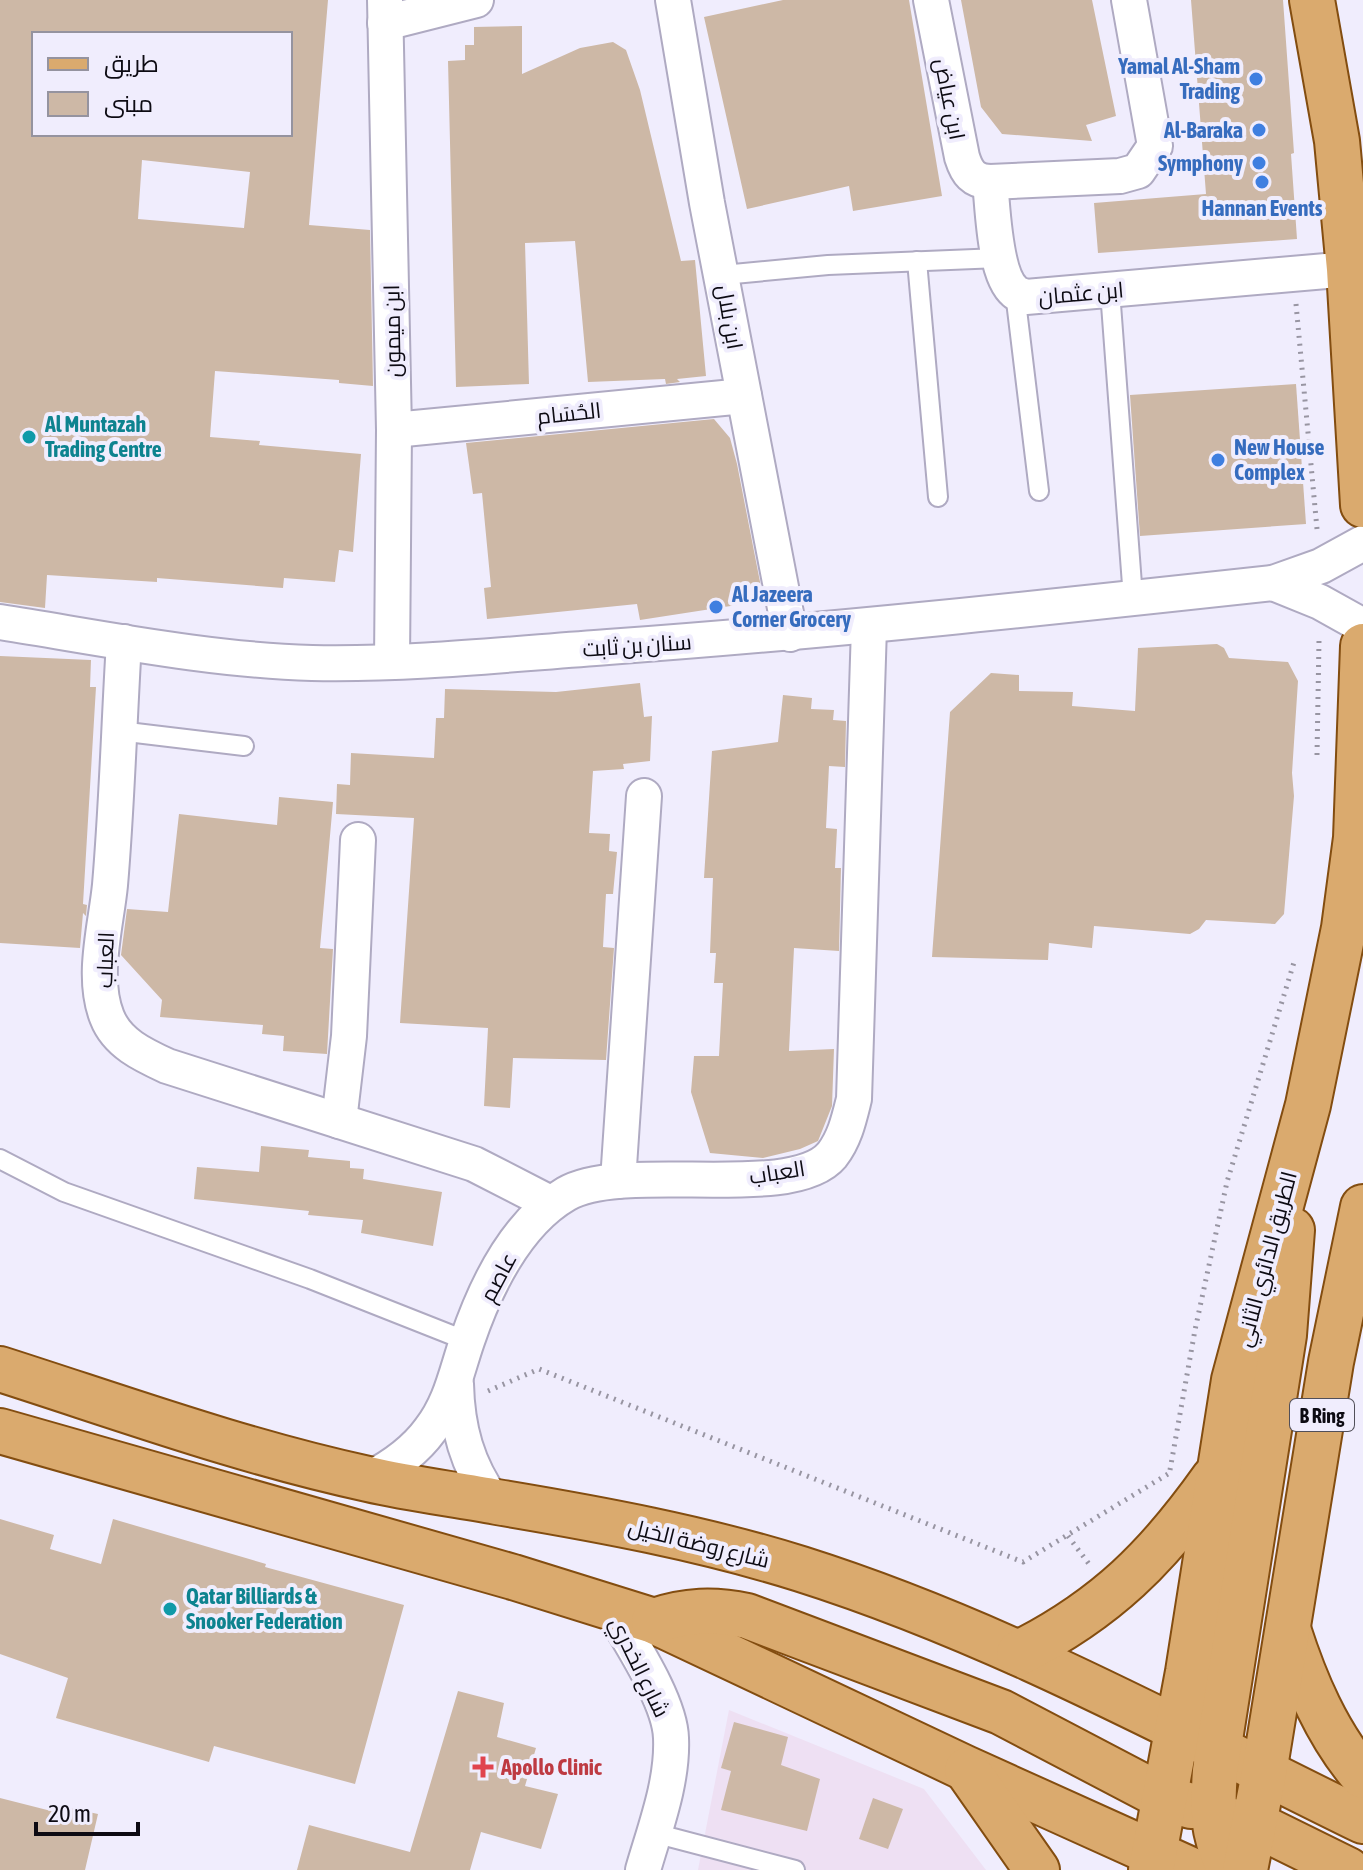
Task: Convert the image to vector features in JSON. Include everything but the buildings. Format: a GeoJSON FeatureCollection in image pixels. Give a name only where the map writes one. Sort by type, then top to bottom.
{"type":"FeatureCollection","features":[{"type":"Feature","properties":{"kind":"main road"},"geometry":{"type":"LineString","coordinates":[[1312,0],[1337,141],[1349,269],[1363,505]]}},
{"type":"Feature","properties":{"kind":"main road","name":"الطريق الدائري الثاني"},"geometry":{"type":"LineString","coordinates":[[1245,1870],[1204,1813],[1177,1731],[1234,1380],[1324,1031],[1344,928],[1356,838],[1363,646]]}},
{"type":"Feature","properties":{"kind":"main road"},"geometry":{"type":"LineString","coordinates":[[1230,1870],[1204,1813],[1218,1750],[1284,1335],[1292,1224],[1290,1168]]}},
{"type":"Feature","properties":{"kind":"main road","name":"B Ring"},"geometry":{"type":"LineString","coordinates":[[1264,1773],[1331,1362],[1363,1207]]}},
{"type":"Feature","properties":{"kind":"main road","name":"شارع روضة الخيل"},"geometry":{"type":"LineString","coordinates":[[0,1369],[261,1452],[369,1479],[617,1523],[727,1547],[876,1594],[1019,1653],[1363,1821]]}},
{"type":"Feature","properties":{"kind":"main road"},"geometry":{"type":"LineString","coordinates":[[0,1431],[609,1605],[654,1621],[1173,1866],[1171,1836],[1264,1773]]}},
{"type":"Feature","properties":{"kind":"main road"},"geometry":{"type":"LineString","coordinates":[[1019,1653],[1085,1615],[1144,1566],[1170,1538],[1218,1473]]}},
{"type":"Feature","properties":{"kind":"main road"},"geometry":{"type":"LineString","coordinates":[[654,1621],[682,1613],[710,1610],[747,1616],[1001,1712],[1204,1813],[1348,1870]]}},
{"type":"Feature","properties":{"kind":"main road"},"geometry":{"type":"LineString","coordinates":[[1287,1625],[1313,1697],[1335,1738],[1363,1776]]}},
{"type":"Feature","properties":{"kind":"main road"},"geometry":{"type":"LineString","coordinates":[[965,1768],[1037,1870]]}},
{"type":"Feature","properties":{"kind":"street"},"geometry":{"type":"LineString","coordinates":[[385,11],[476,0]]}},
{"type":"Feature","properties":{"kind":"street","name":"ابن بلال"},"geometry":{"type":"LineString","coordinates":[[673,0],[707,203],[790,634]]}},
{"type":"Feature","properties":{"kind":"street","name":"ابن عياض"},"geometry":{"type":"LineString","coordinates":[[931,0],[962,157],[970,176],[979,182],[990,182]]}},
{"type":"Feature","properties":{"kind":"street"},"geometry":{"type":"LineString","coordinates":[[990,182],[1120,176],[1138,171],[1155,146],[1129,0]]}},
{"type":"Feature","properties":{"kind":"street","name":"ابن ميمون"},"geometry":{"type":"LineString","coordinates":[[385,11],[394,430],[392,662]]}},
{"type":"Feature","properties":{"kind":"street","name":"ابن عثمان"},"geometry":{"type":"LineString","coordinates":[[990,182],[999,258],[1015,293],[1026,297],[1349,269]]}},
{"type":"Feature","properties":{"kind":"street","name":"الحُسَام"},"geometry":{"type":"LineString","coordinates":[[394,430],[744,396]]}},
{"type":"Feature","properties":{"kind":"street","name":"سنان بن ثابت"},"geometry":{"type":"LineString","coordinates":[[0,622],[253,659],[311,663],[392,662],[869,627],[1273,583],[1321,566],[1363,543]]}},
{"type":"Feature","properties":{"kind":"street","name":"سنان بن ثابت"},"geometry":{"type":"LineString","coordinates":[[1273,583],[1320,602],[1363,626]]}},
{"type":"Feature","properties":{"kind":"street","name":"العباب"},"geometry":{"type":"LineString","coordinates":[[618,1181],[765,1178],[808,1171],[830,1157],[845,1135],[854,1099],[869,627]]}},
{"type":"Feature","properties":{"kind":"street","name":"العباب"},"geometry":{"type":"LineString","coordinates":[[124,642],[110,883],[101,966],[102,992],[108,1019],[132,1050],[167,1066],[474,1164],[550,1203]]}},
{"type":"Feature","properties":{"kind":"street"},"geometry":{"type":"LineString","coordinates":[[618,1181],[644,796]]}},
{"type":"Feature","properties":{"kind":"street"},"geometry":{"type":"LineString","coordinates":[[339,1121],[349,1036],[358,840]]}},
{"type":"Feature","properties":{"kind":"street","name":"عاصم"},"geometry":{"type":"LineString","coordinates":[[493,1501],[476,1478],[464,1447],[456,1396],[467,1341],[503,1257],[550,1203],[576,1188],[618,1181]]}},
{"type":"Feature","properties":{"kind":"street"},"geometry":{"type":"LineString","coordinates":[[1331,1362],[1363,1331]]}},
{"type":"Feature","properties":{"kind":"street","name":"عاصم"},"geometry":{"type":"LineString","coordinates":[[369,1479],[390,1468],[411,1451],[456,1396]]}},
{"type":"Feature","properties":{"kind":"street","name":"شارع الخدري"},"geometry":{"type":"LineString","coordinates":[[609,1605],[666,1712],[671,1737],[669,1764],[643,1870]]}},
{"type":"Feature","properties":{"kind":"lane"},"geometry":{"type":"LineString","coordinates":[[723,275],[828,265],[999,258]]}},
{"type":"Feature","properties":{"kind":"lane"},"geometry":{"type":"LineString","coordinates":[[917,261],[938,497]]}},
{"type":"Feature","properties":{"kind":"lane"},"geometry":{"type":"LineString","coordinates":[[1110,291],[1133,598]]}},
{"type":"Feature","properties":{"kind":"lane"},"geometry":{"type":"LineString","coordinates":[[1015,293],[1039,491]]}},
{"type":"Feature","properties":{"kind":"lane"},"geometry":{"type":"LineString","coordinates":[[119,731],[244,746]]}},
{"type":"Feature","properties":{"kind":"lane"},"geometry":{"type":"LineString","coordinates":[[0,1159],[64,1192],[310,1279],[467,1341]]}},
{"type":"Feature","properties":{"kind":"lane"},"geometry":{"type":"LineString","coordinates":[[654,1833],[761,1866],[795,1870]]}},
{"type":"Feature","properties":{"kind":"path"},"geometry":{"type":"LineString","coordinates":[[1293,275],[1321,566]]}},
{"type":"Feature","properties":{"kind":"path"},"geometry":{"type":"LineString","coordinates":[[1316,768],[1320,602]]}},
{"type":"Feature","properties":{"kind":"path"},"geometry":{"type":"LineString","coordinates":[[1164,1486],[1227,1182],[1297,948]]}},
{"type":"Feature","properties":{"kind":"path"},"geometry":{"type":"LineString","coordinates":[[456,1396],[481,1413],[484,1393],[539,1369],[1023,1562],[1169,1473]]}},
{"type":"Feature","properties":{"kind":"shaded area"},"geometry":{"type":"Polygon","coordinates":[[[729,1710],[924,1789],[986,1870],[698,1870],[729,1710]]]}},
{"type":"Feature","properties":{"kind":"place","name":"Yamal Al-Sham Trading"},"geometry":{"type":"Point","coordinates":[1256,79]}},
{"type":"Feature","properties":{"kind":"place","name":"Al-Baraka"},"geometry":{"type":"Point","coordinates":[1259,130]}},
{"type":"Feature","properties":{"kind":"place","name":"Symphony"},"geometry":{"type":"Point","coordinates":[1259,163]}},
{"type":"Feature","properties":{"kind":"place","name":"Hannan Events"},"geometry":{"type":"Point","coordinates":[1262,182]}},
{"type":"Feature","properties":{"kind":"place","name":"Al Muntazah Trading Centre"},"geometry":{"type":"Point","coordinates":[29,437]}},
{"type":"Feature","properties":{"kind":"place","name":"New House Complex"},"geometry":{"type":"Point","coordinates":[1218,460]}},
{"type":"Feature","properties":{"kind":"place","name":"Al Jazeera Corner Grocery"},"geometry":{"type":"Point","coordinates":[716,607]}},
{"type":"Feature","properties":{"kind":"place","name":"Qatar Billiards & Snooker Federation"},"geometry":{"type":"Point","coordinates":[170,1609]}},
{"type":"Feature","properties":{"kind":"place","name":"Apollo Clinic"},"geometry":{"type":"Point","coordinates":[483,1767]}}]}
